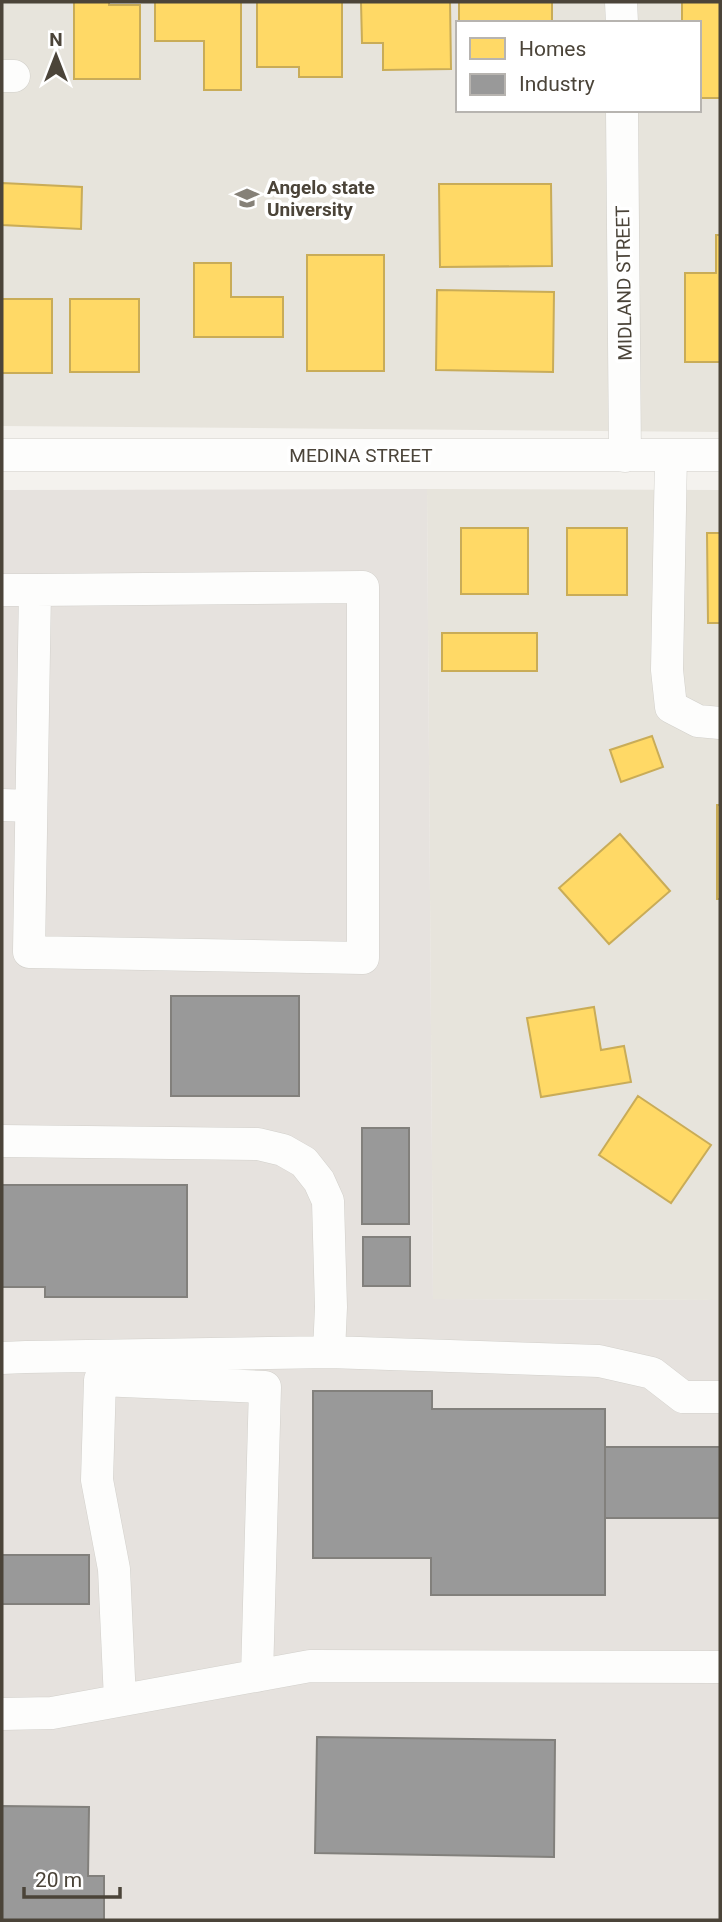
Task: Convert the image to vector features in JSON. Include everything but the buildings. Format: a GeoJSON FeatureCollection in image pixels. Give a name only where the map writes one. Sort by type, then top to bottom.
{"type":"FeatureCollection","features":[{"type":"Feature","properties":{"kind":"street"},"geometry":{"type":"LineString","coordinates":[[621,2],[622,21]]}},
{"type":"Feature","properties":{"kind":"street","name":"MIDLAND STREET"},"geometry":{"type":"LineString","coordinates":[[622,112],[625,456]]}},
{"type":"Feature","properties":{"kind":"street","name":"MEDINA STREET"},"geometry":{"type":"LineString","coordinates":[[2,455],[720,456]]}},
{"type":"Feature","properties":{"kind":"street"},"geometry":{"type":"LineString","coordinates":[[671,456],[667,670],[671,707],[698,721],[720,723]]}},
{"type":"Feature","properties":{"kind":"street"},"geometry":{"type":"LineString","coordinates":[[2,590],[363,587],[363,958],[29,952],[16,806],[34,590]]}},
{"type":"Feature","properties":{"kind":"street"},"geometry":{"type":"LineString","coordinates":[[2,1141],[258,1144],[283,1150],[304,1162],[319,1181],[328,1201],[330,1352]]}},
{"type":"Feature","properties":{"kind":"street"},"geometry":{"type":"LineString","coordinates":[[2,1358],[330,1352],[599,1361],[652,1373],[683,1397],[720,1397]]}},
{"type":"Feature","properties":{"kind":"street"},"geometry":{"type":"LineString","coordinates":[[257,1676],[268,1353]]}},
{"type":"Feature","properties":{"kind":"street"},"geometry":{"type":"LineString","coordinates":[[120,1700],[114,1569],[97,1480],[100,1380],[265,1387]]}},
{"type":"Feature","properties":{"kind":"street"},"geometry":{"type":"LineString","coordinates":[[2,1714],[52,1713],[310,1666],[720,1667]]}},
{"type":"Feature","properties":{"kind":"shaded area"},"geometry":{"type":"Polygon","coordinates":[[[2,2],[720,2],[720,432],[2,426],[2,2]]]}},
{"type":"Feature","properties":{"kind":"shaded area"},"geometry":{"type":"Polygon","coordinates":[[[427,489],[720,490],[720,1300],[433,1299],[427,489]]]}},
{"type":"Feature","properties":{"kind":"shaded area"},"geometry":{"type":"Polygon","coordinates":[[[427,489],[433,1299],[720,1300],[720,1920],[2,1920],[2,490],[427,489]]]}},
{"type":"Feature","properties":{"kind":"place","name":"Angelo state University"},"geometry":{"type":"Point","coordinates":[247,198]}}]}
